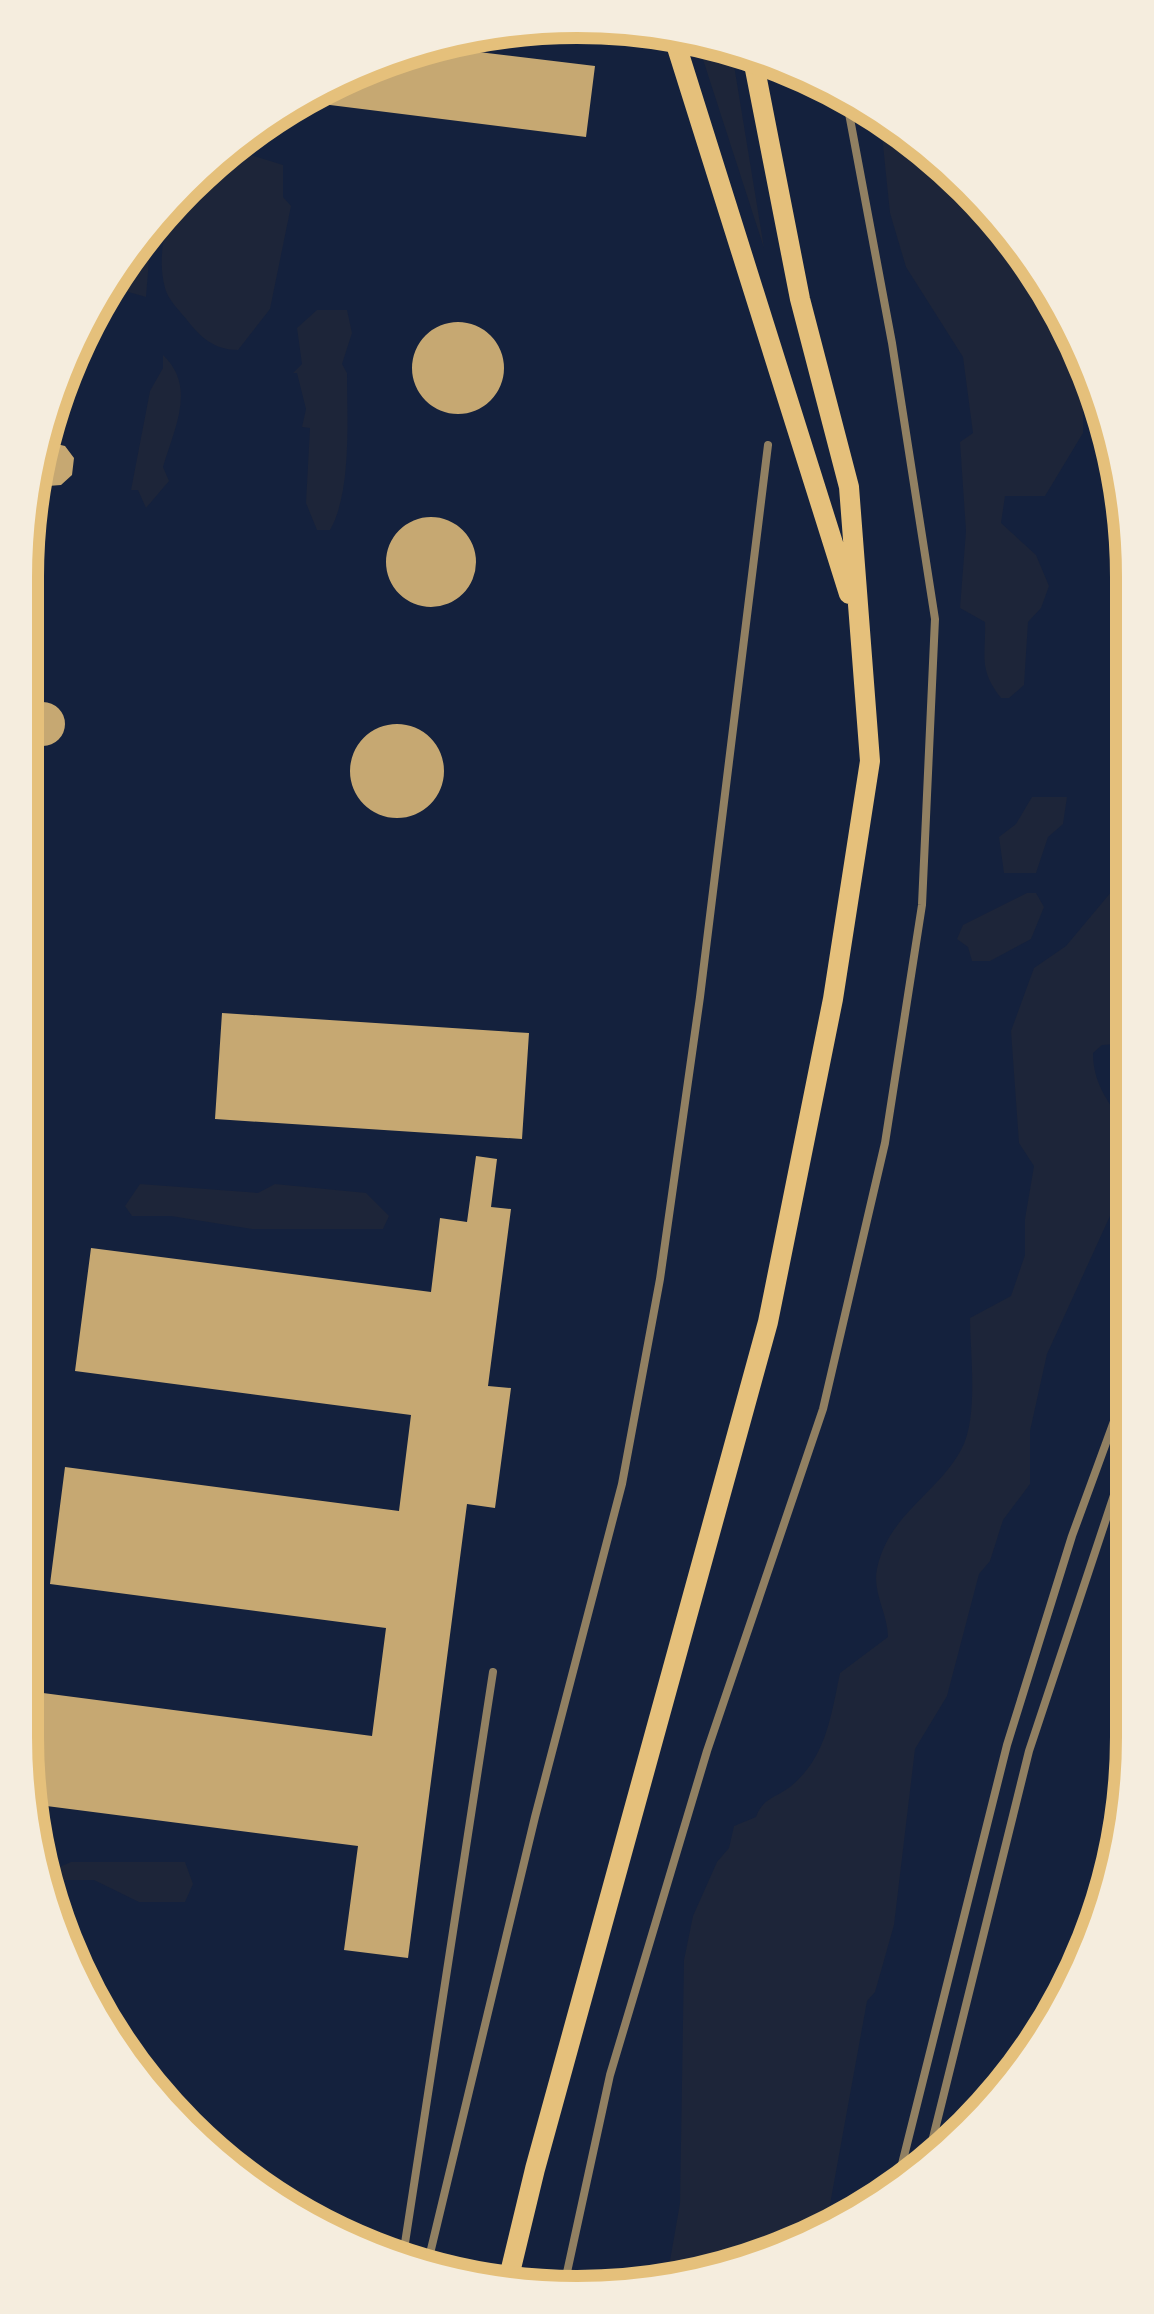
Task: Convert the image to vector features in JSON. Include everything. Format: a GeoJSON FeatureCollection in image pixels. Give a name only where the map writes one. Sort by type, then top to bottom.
{"type":"FeatureCollection","features":[{"type":"Feature","properties":{"kind":"main road"},"geometry":{"type":"LineString","coordinates":[[677,47],[740,237],[863,640]]}},
{"type":"Feature","properties":{"kind":"main road"},"geometry":{"type":"LineString","coordinates":[[510,2272],[534,2170],[768,1322],[833,998],[870,761],[849,487],[800,299],[756,68]]}},
{"type":"Feature","properties":{"kind":"shaded area"},"geometry":{"type":"Polygon","coordinates":[[[701,52],[733,61],[764,248],[701,52]]]}},
{"type":"Feature","properties":{"kind":"shaded area"},"geometry":{"type":"Polygon","coordinates":[[[882,131],[933,171],[983,221],[1026,277],[1061,338],[1083,402],[1083,433],[1045,496],[1005,496],[1001,523],[1036,555],[1049,586],[1041,608],[1028,622],[1024,685],[1009,698],[1001,698],[986,670],[985,622],[960,608],[966,531],[960,442],[973,433],[963,357],[906,267],[890,213],[882,131]]]}},
{"type":"Feature","properties":{"kind":"shaded area"},"geometry":{"type":"Polygon","coordinates":[[[244,153],[283,165],[283,197],[291,206],[270,309],[238,350],[209,342],[169,297],[162,268],[167,227],[244,153]]]}},
{"type":"Feature","properties":{"kind":"shaded area"},"geometry":{"type":"Polygon","coordinates":[[[150,248],[146,297],[120,290],[150,248]]]}},
{"type":"Feature","properties":{"kind":"shaded area"},"geometry":{"type":"Polygon","coordinates":[[[317,310],[347,310],[352,333],[342,364],[347,373],[345,475],[330,530],[317,530],[306,503],[310,428],[302,427],[306,409],[297,373],[293,373],[302,364],[297,328],[317,310]]]}},
{"type":"Feature","properties":{"kind":"shaded area"},"geometry":{"type":"Polygon","coordinates":[[[163,355],[179,381],[180,409],[163,467],[169,481],[146,508],[138,490],[131,490],[150,391],[163,368],[163,355]]]}},
{"type":"Feature","properties":{"kind":"shaded area"},"geometry":{"type":"Polygon","coordinates":[[[1032,797],[1067,797],[1063,824],[1048,837],[1036,873],[1004,873],[999,837],[1016,824],[1032,797]]]}},
{"type":"Feature","properties":{"kind":"shaded area"},"geometry":{"type":"Polygon","coordinates":[[[1116,889],[1116,1044],[1102,1045],[1093,1053],[1097,1078],[1116,1114],[1116,1203],[1047,1354],[1030,1431],[1030,1484],[1003,1520],[990,1561],[979,1574],[947,1696],[915,1749],[894,1925],[875,1992],[867,2001],[828,2214],[750,2248],[669,2268],[680,2203],[684,1960],[693,1916],[717,1862],[729,1848],[734,1826],[756,1817],[766,1802],[790,1787],[812,1763],[825,1735],[840,1673],[888,1637],[876,1578],[883,1550],[902,1519],[961,1450],[972,1403],[970,1318],[1011,1296],[1025,1255],[1025,1219],[1034,1166],[1019,1143],[1011,1031],[1034,968],[1066,946],[1116,889]]]}},
{"type":"Feature","properties":{"kind":"shaded area"},"geometry":{"type":"Polygon","coordinates":[[[1027,893],[1036,893],[1044,907],[1031,939],[990,961],[972,961],[968,947],[957,939],[963,925],[1027,893]]]}},
{"type":"Feature","properties":{"kind":"shaded area"},"geometry":{"type":"Polygon","coordinates":[[[140,1184],[258,1193],[275,1184],[366,1193],[389,1216],[383,1229],[252,1229],[171,1216],[132,1216],[125,1206],[140,1184]]]}},
{"type":"Feature","properties":{"kind":"shaded area"},"geometry":{"type":"Polygon","coordinates":[[[71,1862],[185,1862],[193,1884],[185,1902],[139,1902],[94,1880],[57,1880],[54,1869],[71,1862]]]}},
{"type":"Feature","properties":{"kind":"building"},"geometry":{"type":"Polygon","coordinates":[[[463,50],[595,66],[586,137],[319,104],[404,66],[463,50]]]}},
{"type":"Feature","properties":{"kind":"building"},"geometry":{"type":"Polygon","coordinates":[[[458,322],[476,325],[491,335],[501,350],[501,386],[491,401],[476,411],[458,414],[440,411],[425,401],[415,386],[412,368],[415,350],[425,335],[440,325],[458,322]]]}},
{"type":"Feature","properties":{"kind":"building"},"geometry":{"type":"Polygon","coordinates":[[[55,444],[65,446],[74,458],[72,475],[61,485],[48,486],[55,444]]]}},
{"type":"Feature","properties":{"kind":"building"},"geometry":{"type":"Polygon","coordinates":[[[431,517],[448,520],[463,530],[473,545],[473,579],[463,594],[448,604],[431,607],[414,604],[399,594],[389,579],[386,562],[389,545],[399,530],[414,520],[431,517]]]}},
{"type":"Feature","properties":{"kind":"building"},"geometry":{"type":"Polygon","coordinates":[[[38,703],[59,708],[65,724],[59,740],[38,745],[38,703]]]}},
{"type":"Feature","properties":{"kind":"building"},"geometry":{"type":"Polygon","coordinates":[[[397,724],[415,728],[430,738],[440,753],[444,771],[440,789],[430,804],[415,814],[397,818],[379,814],[364,804],[354,789],[350,771],[354,753],[364,738],[379,728],[397,724]]]}},
{"type":"Feature","properties":{"kind":"building"},"geometry":{"type":"Polygon","coordinates":[[[222,1013],[529,1033],[522,1139],[215,1119],[222,1013]]]}},
{"type":"Feature","properties":{"kind":"building"},"geometry":{"type":"Polygon","coordinates":[[[476,1156],[497,1159],[491,1207],[511,1209],[488,1386],[511,1388],[495,1508],[467,1504],[408,1958],[344,1950],[358,1846],[42,1805],[38,1729],[43,1693],[372,1736],[386,1628],[50,1584],[65,1467],[399,1511],[411,1415],[75,1371],[91,1248],[431,1292],[440,1218],[467,1222],[476,1156]]]}},
{"type":"Feature","properties":{"kind":"railway"},"geometry":{"type":"LineString","coordinates":[[566,2276],[610,2075],[707,1751],[823,1409],[885,1143],[922,905],[935,619],[892,343],[849,111]]}},
{"type":"Feature","properties":{"kind":"railway"},"geometry":{"type":"LineString","coordinates":[[429,2256],[535,1817],[622,1484],[660,1279],[700,997],[768,445]]}},
{"type":"Feature","properties":{"kind":"railway"},"geometry":{"type":"LineString","coordinates":[[901,2168],[1007,1745],[1072,1536],[1116,1416]]}},
{"type":"Feature","properties":{"kind":"railway"},"geometry":{"type":"LineString","coordinates":[[931,2144],[1029,1751],[1116,1489]]}},
{"type":"Feature","properties":{"kind":"railway"},"geometry":{"type":"LineString","coordinates":[[404,2248],[493,1672]]}}]}
